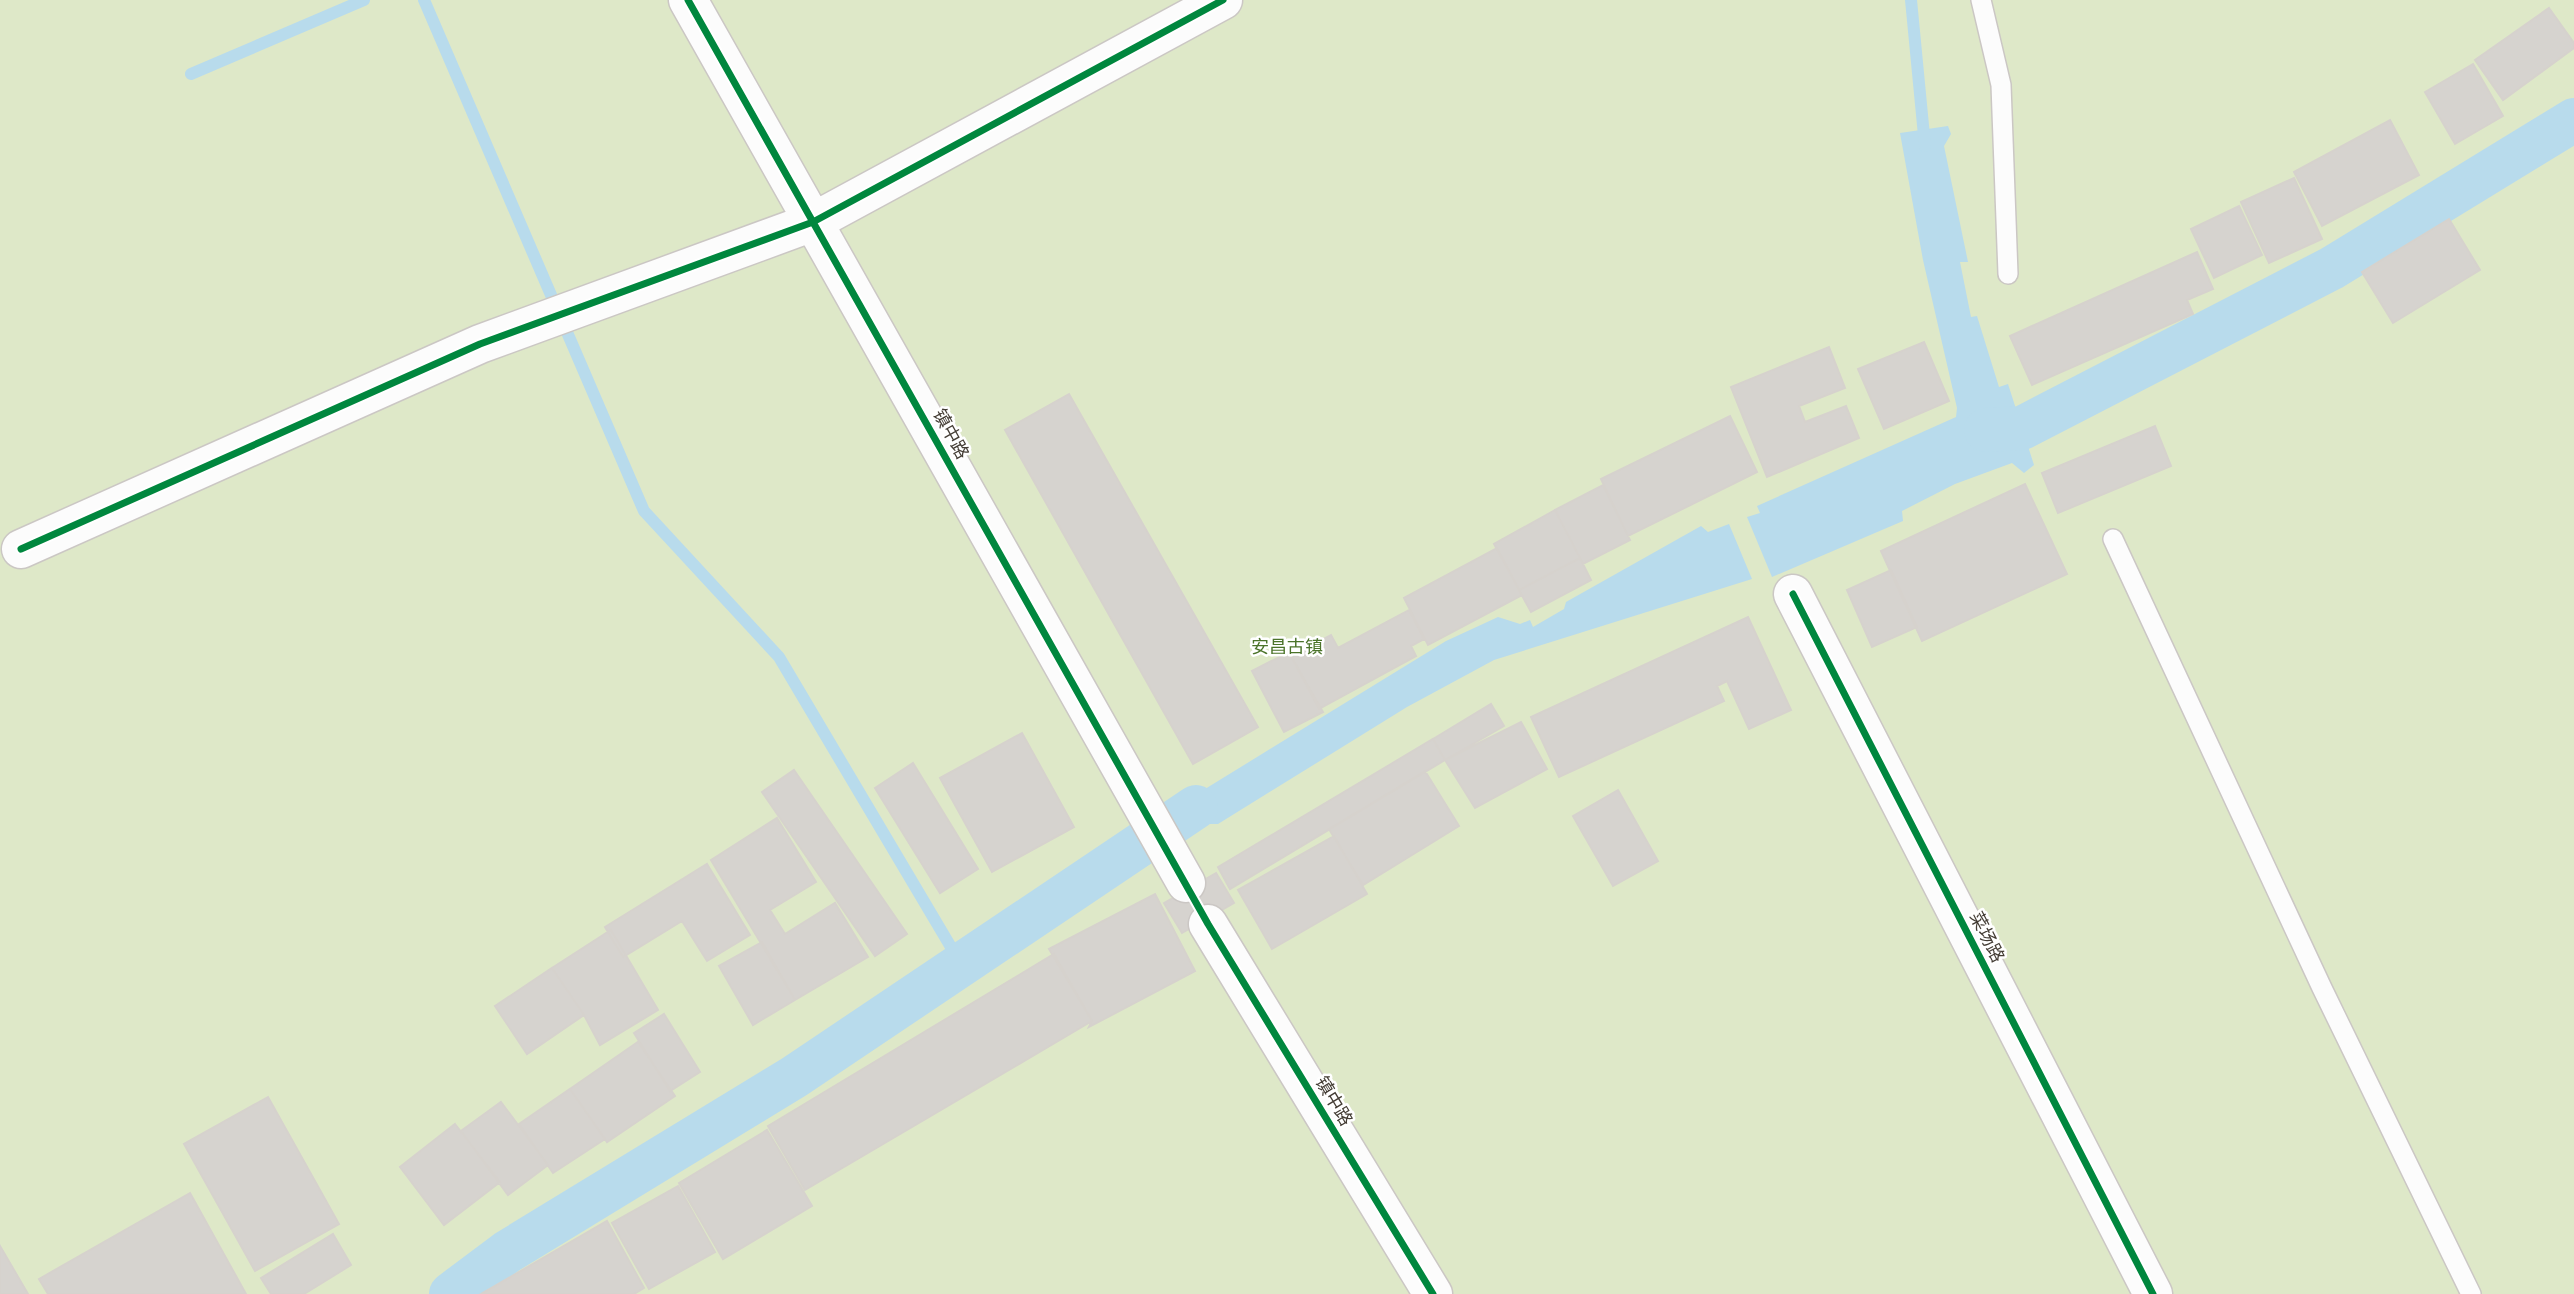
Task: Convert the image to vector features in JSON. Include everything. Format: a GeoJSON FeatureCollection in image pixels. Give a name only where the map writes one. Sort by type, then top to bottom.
{"type":"FeatureCollection","features":[{"type":"Feature","properties":{"kind":"street","name":"镇中路"},"geometry":{"type":"LineString","coordinates":[[688,0],[1186,883]]}},
{"type":"Feature","properties":{"kind":"street"},"geometry":{"type":"LineString","coordinates":[[21,549],[480,344],[813,222],[1223,0]]}},
{"type":"Feature","properties":{"kind":"street","name":"菜场路"},"geometry":{"type":"LineString","coordinates":[[1793,594],[2153,1294]]}},
{"type":"Feature","properties":{"kind":"street","name":"镇中路"},"geometry":{"type":"LineString","coordinates":[[1208,924],[1433,1294]]}},
{"type":"Feature","properties":{"kind":"lane"},"geometry":{"type":"LineString","coordinates":[[1981,0],[2001,85],[2008,274]]}},
{"type":"Feature","properties":{"kind":"lane"},"geometry":{"type":"LineString","coordinates":[[2113,539],[2322,988],[2471,1294]]}},
{"type":"Feature","properties":{"kind":"green space","name":"安昌古镇"},"geometry":{"type":"Polygon","coordinates":[[[0,0],[2574,0],[2574,1294],[0,1294],[0,0]]]}},
{"type":"Feature","properties":{"kind":"water"},"geometry":{"type":"Polygon","coordinates":[[[1948,126],[1951,134],[1944,146],[1968,262],[1960,262],[1971,317],[1977,316],[1999,387],[2008,384],[2034,465],[2024,473],[2012,463],[1955,484],[1902,511],[1903,521],[1772,577],[1747,517],[1760,513],[1757,506],[1956,417],[1957,408],[1923,260],[1900,133],[1948,126]]]}},
{"type":"Feature","properties":{"kind":"water"},"geometry":{"type":"Polygon","coordinates":[[[1729,524],[1752,579],[1494,660],[1407,707],[1218,824],[1208,824],[1198,817],[1196,807],[1205,789],[1446,641],[1498,617],[1520,624],[1530,620],[1533,627],[1564,609],[1566,602],[1701,526],[1708,532],[1729,524]]]}},
{"type":"Feature","properties":{"kind":"building"},"geometry":{"type":"Polygon","coordinates":[[[2549,8],[2574,43],[2574,48],[2503,100],[2475,60],[2549,8]]]}},
{"type":"Feature","properties":{"kind":"building"},"geometry":{"type":"Polygon","coordinates":[[[2473,64],[2503,116],[2455,144],[2425,92],[2473,64]]]}},
{"type":"Feature","properties":{"kind":"building"},"geometry":{"type":"Polygon","coordinates":[[[2390,120],[2419,175],[2322,226],[2294,172],[2390,120]]]}},
{"type":"Feature","properties":{"kind":"building"},"geometry":{"type":"Polygon","coordinates":[[[2294,178],[2322,239],[2269,263],[2241,202],[2294,178]]]}},
{"type":"Feature","properties":{"kind":"building"},"geometry":{"type":"Polygon","coordinates":[[[2239,206],[2262,255],[2214,278],[2191,229],[2239,206]]]}},
{"type":"Feature","properties":{"kind":"building"},"geometry":{"type":"Polygon","coordinates":[[[2449,219],[2480,270],[2393,323],[2362,272],[2449,219]]]}},
{"type":"Feature","properties":{"kind":"building"},"geometry":{"type":"Polygon","coordinates":[[[2197,252],[2213,289],[2187,300],[2193,314],[2032,385],[2010,336],[2197,252]]]}},
{"type":"Feature","properties":{"kind":"building"},"geometry":{"type":"Polygon","coordinates":[[[1924,342],[1949,401],[1884,429],[1858,369],[1924,342]]]}},
{"type":"Feature","properties":{"kind":"building"},"geometry":{"type":"Polygon","coordinates":[[[1829,347],[1845,388],[1799,406],[1805,422],[1846,406],[1859,438],[1767,477],[1731,387],[1829,347]]]}},
{"type":"Feature","properties":{"kind":"building"},"geometry":{"type":"Polygon","coordinates":[[[1069,394],[1258,727],[1193,764],[1005,430],[1069,394]]]}},
{"type":"Feature","properties":{"kind":"building"},"geometry":{"type":"Polygon","coordinates":[[[1730,416],[1757,472],[1628,536],[1601,479],[1730,416]]]}},
{"type":"Feature","properties":{"kind":"building"},"geometry":{"type":"Polygon","coordinates":[[[2155,426],[2171,466],[2058,513],[2042,473],[2155,426]]]}},
{"type":"Feature","properties":{"kind":"building"},"geometry":{"type":"Polygon","coordinates":[[[2025,484],[2067,574],[1922,641],[1881,551],[2025,484]]]}},
{"type":"Feature","properties":{"kind":"building"},"geometry":{"type":"Polygon","coordinates":[[[1603,485],[1630,540],[1583,564],[1555,510],[1603,485]]]}},
{"type":"Feature","properties":{"kind":"building"},"geometry":{"type":"Polygon","coordinates":[[[1555,510],[1580,558],[1519,590],[1494,544],[1555,510]]]}},
{"type":"Feature","properties":{"kind":"building"},"geometry":{"type":"Polygon","coordinates":[[[1497,548],[1522,595],[1428,645],[1404,598],[1497,548]]]}},
{"type":"Feature","properties":{"kind":"building"},"geometry":{"type":"Polygon","coordinates":[[[1580,558],[1591,580],[1531,612],[1519,590],[1580,558]]]}},
{"type":"Feature","properties":{"kind":"building"},"geometry":{"type":"Polygon","coordinates":[[[1891,570],[1917,627],[1872,647],[1847,590],[1891,570]]]}},
{"type":"Feature","properties":{"kind":"building"},"geometry":{"type":"Polygon","coordinates":[[[1409,610],[1424,639],[1411,646],[1416,656],[1319,709],[1291,656],[1331,635],[1338,648],[1409,610]]]}},
{"type":"Feature","properties":{"kind":"building"},"geometry":{"type":"Polygon","coordinates":[[[1748,617],[1791,710],[1749,729],[1727,681],[1717,686],[1724,701],[1559,777],[1531,717],[1748,617]]]}},
{"type":"Feature","properties":{"kind":"building"},"geometry":{"type":"Polygon","coordinates":[[[1291,651],[1291,656],[1323,712],[1284,732],[1252,671],[1291,651]]]}},
{"type":"Feature","properties":{"kind":"building"},"geometry":{"type":"Polygon","coordinates":[[[1491,704],[1504,726],[1445,760],[1433,739],[1491,704]]]}},
{"type":"Feature","properties":{"kind":"building"},"geometry":{"type":"Polygon","coordinates":[[[1521,722],[1547,769],[1475,808],[1445,760],[1521,722]]]}},
{"type":"Feature","properties":{"kind":"building"},"geometry":{"type":"Polygon","coordinates":[[[1022,733],[1074,827],[992,872],[940,778],[1022,733]]]}},
{"type":"Feature","properties":{"kind":"building"},"geometry":{"type":"Polygon","coordinates":[[[1433,739],[1445,760],[1230,889],[1218,867],[1433,739]]]}},
{"type":"Feature","properties":{"kind":"building"},"geometry":{"type":"Polygon","coordinates":[[[913,763],[978,869],[940,893],[875,788],[913,763]]]}},
{"type":"Feature","properties":{"kind":"building"},"geometry":{"type":"Polygon","coordinates":[[[794,770],[907,934],[875,956],[762,792],[794,770]]]}},
{"type":"Feature","properties":{"kind":"building"},"geometry":{"type":"Polygon","coordinates":[[[1425,771],[1459,826],[1363,885],[1329,829],[1425,771]]]}},
{"type":"Feature","properties":{"kind":"building"},"geometry":{"type":"Polygon","coordinates":[[[1618,790],[1658,861],[1613,886],[1573,816],[1618,790]]]}},
{"type":"Feature","properties":{"kind":"building"},"geometry":{"type":"Polygon","coordinates":[[[777,818],[816,882],[770,910],[785,934],[835,903],[868,957],[795,1000],[711,860],[777,818]]]}},
{"type":"Feature","properties":{"kind":"building"},"geometry":{"type":"Polygon","coordinates":[[[1334,836],[1367,894],[1272,949],[1238,890],[1334,836]]]}},
{"type":"Feature","properties":{"kind":"building"},"geometry":{"type":"Polygon","coordinates":[[[707,864],[750,935],[707,961],[682,921],[623,957],[605,927],[707,864]]]}},
{"type":"Feature","properties":{"kind":"building"},"geometry":{"type":"Polygon","coordinates":[[[1216,873],[1234,903],[1182,933],[1164,903],[1216,873]]]}},
{"type":"Feature","properties":{"kind":"building"},"geometry":{"type":"Polygon","coordinates":[[[1155,894],[1195,971],[1089,1027],[1092,1021],[1049,949],[1155,894]]]}},
{"type":"Feature","properties":{"kind":"building"},"geometry":{"type":"Polygon","coordinates":[[[611,930],[658,1010],[600,1045],[584,1015],[552,968],[611,930]]]}},
{"type":"Feature","properties":{"kind":"building"},"geometry":{"type":"Polygon","coordinates":[[[762,942],[795,1000],[753,1025],[719,966],[762,942]]]}},
{"type":"Feature","properties":{"kind":"building"},"geometry":{"type":"Polygon","coordinates":[[[1054,954],[1092,1021],[805,1190],[768,1126],[1054,954]]]}},
{"type":"Feature","properties":{"kind":"building"},"geometry":{"type":"Polygon","coordinates":[[[552,968],[584,1015],[527,1054],[495,1006],[552,968]]]}},
{"type":"Feature","properties":{"kind":"building"},"geometry":{"type":"Polygon","coordinates":[[[664,1014],[700,1072],[670,1091],[634,1033],[664,1014]]]}},
{"type":"Feature","properties":{"kind":"building"},"geometry":{"type":"Polygon","coordinates":[[[638,1042],[675,1096],[607,1142],[570,1089],[638,1042]]]}},
{"type":"Feature","properties":{"kind":"building"},"geometry":{"type":"Polygon","coordinates":[[[570,1089],[605,1139],[553,1173],[519,1124],[570,1089]]]}},
{"type":"Feature","properties":{"kind":"building"},"geometry":{"type":"Polygon","coordinates":[[[268,1097],[339,1224],[255,1271],[184,1144],[268,1097]]]}},
{"type":"Feature","properties":{"kind":"building"},"geometry":{"type":"Polygon","coordinates":[[[501,1102],[548,1165],[508,1195],[461,1131],[501,1102]]]}},
{"type":"Feature","properties":{"kind":"building"},"geometry":{"type":"Polygon","coordinates":[[[455,1124],[500,1182],[444,1225],[400,1167],[455,1124]]]}},
{"type":"Feature","properties":{"kind":"building"},"geometry":{"type":"Polygon","coordinates":[[[767,1130],[812,1206],[723,1259],[679,1183],[767,1130]]]}},
{"type":"Feature","properties":{"kind":"building"},"geometry":{"type":"Polygon","coordinates":[[[678,1186],[715,1252],[649,1289],[612,1223],[678,1186]]]}},
{"type":"Feature","properties":{"kind":"building"},"geometry":{"type":"Polygon","coordinates":[[[190,1193],[246,1294],[48,1294],[39,1279],[190,1193]]]}},
{"type":"Feature","properties":{"kind":"building"},"geometry":{"type":"Polygon","coordinates":[[[607,1221],[644,1288],[634,1294],[481,1294],[607,1221]]]}},
{"type":"Feature","properties":{"kind":"building"},"geometry":{"type":"Polygon","coordinates":[[[333,1234],[351,1265],[304,1294],[271,1294],[261,1278],[333,1234]]]}},
{"type":"Feature","properties":{"kind":"building"},"geometry":{"type":"Polygon","coordinates":[[[0,1246],[28,1294],[0,1294],[0,1246]]]}},
{"type":"Feature","properties":{"kind":"waterway"},"geometry":{"type":"LineString","coordinates":[[191,74],[364,0]]}},
{"type":"Feature","properties":{"kind":"waterway"},"geometry":{"type":"LineString","coordinates":[[424,0],[644,511],[779,657],[961,964]]}},
{"type":"Feature","properties":{"kind":"waterway"},"geometry":{"type":"LineString","coordinates":[[1911,0],[1925,146]]}},
{"type":"Feature","properties":{"kind":"waterway"},"geometry":{"type":"LineString","coordinates":[[1986,430],[2022,428],[2332,268],[2574,120]]}},
{"type":"Feature","properties":{"kind":"waterway"},"geometry":{"type":"LineString","coordinates":[[451,1294],[507,1252],[794,1077],[1196,807]]}},
{"type":"Feature","properties":{"kind":"cycle path"},"geometry":{"type":"LineString","coordinates":[[688,0],[1208,924],[1433,1294]]}},
{"type":"Feature","properties":{"kind":"cycle path"},"geometry":{"type":"LineString","coordinates":[[21,549],[480,344],[813,222],[1223,0]]}},
{"type":"Feature","properties":{"kind":"cycle path"},"geometry":{"type":"LineString","coordinates":[[1793,594],[2153,1294]]}}]}
